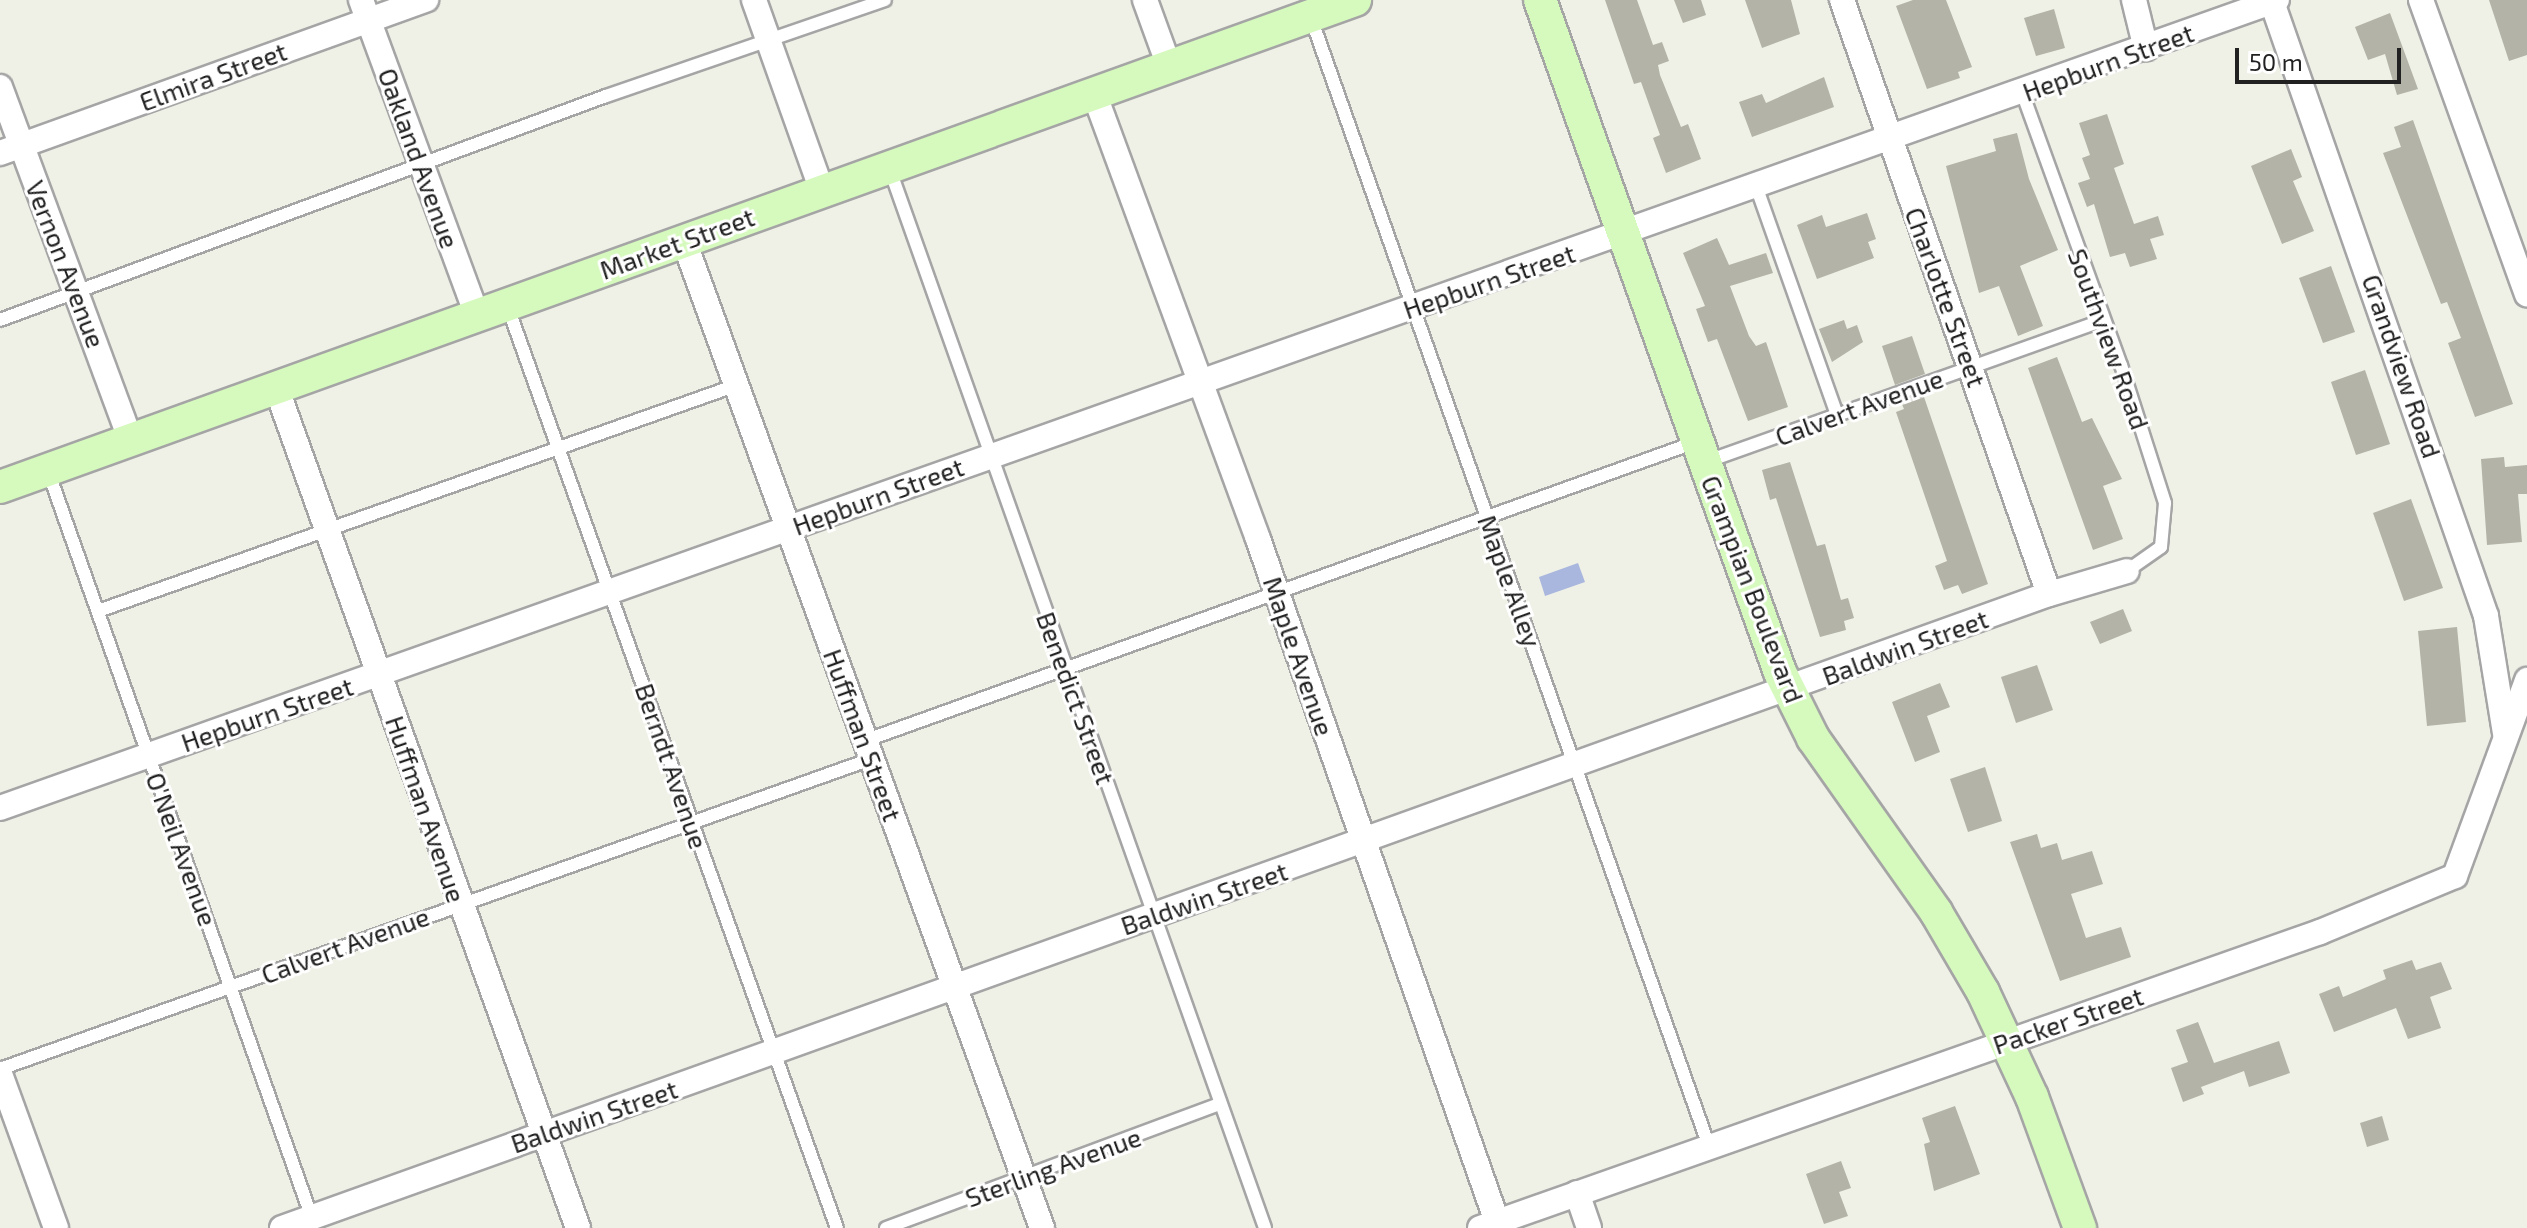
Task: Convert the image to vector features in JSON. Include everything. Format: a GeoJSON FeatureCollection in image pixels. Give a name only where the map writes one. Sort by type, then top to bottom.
{"type":"FeatureCollection","features":[{"type":"Feature","properties":{"kind":"main road","name":"Market Street"},"geometry":{"type":"LineString","coordinates":[[0,487],[277,390],[1355,0]]}},
{"type":"Feature","properties":{"kind":"main road","name":"Grampian Boulevard"},"geometry":{"type":"LineString","coordinates":[[1540,0],[1700,452],[1788,689],[1853,799],[1936,912],[2007,1039],[2080,1228]]}},
{"type":"Feature","properties":{"kind":"street","name":"Elmira Street"},"geometry":{"type":"LineString","coordinates":[[11,150],[365,10],[426,0]]}},
{"type":"Feature","properties":{"kind":"street"},"geometry":{"type":"LineString","coordinates":[[754,0],[822,191]]}},
{"type":"Feature","properties":{"kind":"street"},"geometry":{"type":"LineString","coordinates":[[1145,0],[1169,66]]}},
{"type":"Feature","properties":{"kind":"street","name":"Charlotte Street"},"geometry":{"type":"LineString","coordinates":[[1842,0],[2049,594]]}},
{"type":"Feature","properties":{"kind":"street"},"geometry":{"type":"LineString","coordinates":[[2134,0],[2146,49]]}},
{"type":"Feature","properties":{"kind":"street"},"geometry":{"type":"LineString","coordinates":[[2421,0],[2527,294]]}},
{"type":"Feature","properties":{"kind":"street","name":"Hepburn Street"},"geometry":{"type":"LineString","coordinates":[[0,808],[991,454],[1199,384],[2146,49],[2273,1]]}},
{"type":"Feature","properties":{"kind":"street","name":"Grandview Road"},"geometry":{"type":"LineString","coordinates":[[2273,1],[2486,616],[2506,739]]}},
{"type":"Feature","properties":{"kind":"street","name":"Oakland Avenue"},"geometry":{"type":"LineString","coordinates":[[365,10],[477,316]]}},
{"type":"Feature","properties":{"kind":"street","name":"Vernon Avenue"},"geometry":{"type":"LineString","coordinates":[[0,87],[11,150],[77,292],[131,442]]}},
{"type":"Feature","properties":{"kind":"street","name":"Maple Avenue"},"geometry":{"type":"LineString","coordinates":[[1094,93],[1277,592],[1489,1225]]}},
{"type":"Feature","properties":{"kind":"street","name":"Huffman Street"},"geometry":{"type":"LineString","coordinates":[[684,241],[1042,1228]]}},
{"type":"Feature","properties":{"kind":"street","name":"Huffman Avenue"},"geometry":{"type":"LineString","coordinates":[[277,390],[578,1228]]}},
{"type":"Feature","properties":{"kind":"street","name":"Baldwin Street"},"geometry":{"type":"LineString","coordinates":[[282,1228],[313,1223],[544,1132],[1577,767],[2049,594],[2127,571]]}},
{"type":"Feature","properties":{"kind":"street","name":"Packer Street"},"geometry":{"type":"LineString","coordinates":[[1489,1225],[2007,1039],[2320,932],[2455,876],[2527,680]]}},
{"type":"Feature","properties":{"kind":"street"},"geometry":{"type":"LineString","coordinates":[[0,1071],[56,1228]]}},
{"type":"Feature","properties":{"kind":"street"},"geometry":{"type":"LineString","coordinates":[[1577,1193],[1589,1228]]}},
{"type":"Feature","properties":{"kind":"lane"},"geometry":{"type":"LineString","coordinates":[[0,320],[885,0]]}},
{"type":"Feature","properties":{"kind":"lane","name":"Maple Alley"},"geometry":{"type":"LineString","coordinates":[[1310,15],[1709,1146]]}},
{"type":"Feature","properties":{"kind":"lane","name":"Southview Road"},"geometry":{"type":"LineString","coordinates":[[2022,92],[2156,469],[2167,519],[2161,547],[2127,571]]}},
{"type":"Feature","properties":{"kind":"lane","name":"Benedict Street"},"geometry":{"type":"LineString","coordinates":[[889,167],[1265,1228]]}},
{"type":"Feature","properties":{"kind":"lane"},"geometry":{"type":"LineString","coordinates":[[1756,186],[1837,415]]}},
{"type":"Feature","properties":{"kind":"lane","name":"Berndt Avenue"},"geometry":{"type":"LineString","coordinates":[[507,305],[837,1228]]}},
{"type":"Feature","properties":{"kind":"lane","name":"Calvert Avenue"},"geometry":{"type":"LineString","coordinates":[[0,1071],[691,824],[1065,667],[1487,519],[1700,452],[1837,415],[2103,320]]}},
{"type":"Feature","properties":{"kind":"lane"},"geometry":{"type":"LineString","coordinates":[[98,611],[737,385]]}},
{"type":"Feature","properties":{"kind":"lane","name":"O'Neil Avenue"},"geometry":{"type":"LineString","coordinates":[[48,471],[313,1223]]}},
{"type":"Feature","properties":{"kind":"lane","name":"Sterling Avenue"},"geometry":{"type":"LineString","coordinates":[[886,1228],[1220,1104]]}},
{"type":"Feature","properties":{"kind":"water"},"geometry":{"type":"Polygon","coordinates":[[[1578,563],[1585,582],[1545,596],[1539,577],[1578,563]]]}},
{"type":"Feature","properties":{"kind":"building"},"geometry":{"type":"Polygon","coordinates":[[[1605,0],[1637,0],[1653,45],[1662,42],[1669,61],[1658,65],[1660,75],[1681,127],[1688,124],[1701,159],[1666,173],[1653,138],[1660,135],[1641,82],[1634,84],[1605,0]]]}},
{"type":"Feature","properties":{"kind":"building"},"geometry":{"type":"Polygon","coordinates":[[[1674,0],[1701,0],[1706,15],[1683,23],[1674,0]]]}},
{"type":"Feature","properties":{"kind":"building"},"geometry":{"type":"Polygon","coordinates":[[[1745,0],[1791,0],[1800,34],[1762,48],[1745,0]]]}},
{"type":"Feature","properties":{"kind":"building"},"geometry":{"type":"Polygon","coordinates":[[[1913,0],[1946,0],[1972,67],[1958,72],[1960,78],[1927,89],[1896,6],[1913,0]]]}},
{"type":"Feature","properties":{"kind":"building"},"geometry":{"type":"Polygon","coordinates":[[[2489,0],[2527,0],[2527,55],[2509,61],[2489,0]]]}},
{"type":"Feature","properties":{"kind":"building"},"geometry":{"type":"Polygon","coordinates":[[[2054,9],[2065,48],[2036,56],[2024,18],[2054,9]]]}},
{"type":"Feature","properties":{"kind":"building"},"geometry":{"type":"Polygon","coordinates":[[[2390,13],[2418,89],[2397,95],[2385,54],[2368,60],[2355,27],[2390,13]]]}},
{"type":"Feature","properties":{"kind":"building"},"geometry":{"type":"Polygon","coordinates":[[[1824,77],[1834,107],[1752,137],[1739,102],[1762,94],[1766,103],[1824,77]]]}},
{"type":"Feature","properties":{"kind":"building"},"geometry":{"type":"Polygon","coordinates":[[[2107,114],[2124,164],[2114,168],[2134,224],[2158,216],[2164,235],[2150,239],[2157,259],[2130,267],[2125,253],[2110,257],[2094,204],[2087,207],[2078,183],[2090,179],[2082,158],[2090,155],[2079,123],[2107,114]]]}},
{"type":"Feature","properties":{"kind":"building"},"geometry":{"type":"Polygon","coordinates":[[[2413,120],[2513,404],[2475,417],[2448,343],[2461,338],[2447,302],[2441,304],[2383,153],[2401,147],[2394,127],[2413,120]]]}},
{"type":"Feature","properties":{"kind":"building"},"geometry":{"type":"Polygon","coordinates":[[[2017,133],[2029,179],[2058,250],[2020,266],[2043,326],[2018,336],[1999,286],[1979,293],[1946,166],[1996,151],[1993,139],[2017,133]]]}},
{"type":"Feature","properties":{"kind":"building"},"geometry":{"type":"Polygon","coordinates":[[[2291,149],[2302,177],[2293,181],[2314,231],[2282,244],[2251,166],[2291,149]]]}},
{"type":"Feature","properties":{"kind":"building"},"geometry":{"type":"Polygon","coordinates":[[[1867,213],[1876,239],[1868,242],[1874,258],[1817,279],[1797,225],[1822,215],[1826,227],[1867,213]]]}},
{"type":"Feature","properties":{"kind":"building"},"geometry":{"type":"Polygon","coordinates":[[[1717,238],[1729,265],[1766,253],[1773,273],[1730,286],[1749,336],[1756,346],[1766,342],[1788,407],[1748,421],[1717,339],[1708,342],[1696,309],[1705,306],[1683,253],[1717,238]]]}},
{"type":"Feature","properties":{"kind":"building"},"geometry":{"type":"Polygon","coordinates":[[[2331,266],[2355,332],[2323,343],[2299,278],[2331,266]]]}},
{"type":"Feature","properties":{"kind":"building"},"geometry":{"type":"Polygon","coordinates":[[[1844,320],[1847,329],[1857,325],[1863,342],[1832,362],[1819,329],[1844,320]]]}},
{"type":"Feature","properties":{"kind":"building"},"geometry":{"type":"Polygon","coordinates":[[[1912,336],[1925,374],[1895,385],[1882,346],[1912,336]]]}},
{"type":"Feature","properties":{"kind":"building"},"geometry":{"type":"Polygon","coordinates":[[[2057,357],[2082,422],[2092,418],[2122,479],[2103,486],[2123,539],[2093,550],[2028,368],[2057,357]]]}},
{"type":"Feature","properties":{"kind":"building"},"geometry":{"type":"Polygon","coordinates":[[[2365,370],[2390,444],[2356,455],[2331,382],[2365,370]]]}},
{"type":"Feature","properties":{"kind":"building"},"geometry":{"type":"Polygon","coordinates":[[[1923,394],[1988,584],[1962,594],[1958,585],[1944,590],[1935,566],[1947,561],[1896,412],[1904,409],[1901,402],[1923,394]]]}},
{"type":"Feature","properties":{"kind":"building"},"geometry":{"type":"Polygon","coordinates":[[[2504,457],[2505,467],[2527,465],[2527,494],[2518,494],[2522,542],[2487,545],[2481,459],[2504,457]]]}},
{"type":"Feature","properties":{"kind":"building"},"geometry":{"type":"Polygon","coordinates":[[[1790,462],[1817,546],[1825,544],[1841,600],[1848,598],[1854,618],[1844,621],[1846,630],[1820,637],[1776,498],[1770,500],[1762,470],[1790,462]]]}},
{"type":"Feature","properties":{"kind":"building"},"geometry":{"type":"Polygon","coordinates":[[[2411,499],[2443,588],[2404,601],[2373,513],[2411,499]]]}},
{"type":"Feature","properties":{"kind":"building"},"geometry":{"type":"Polygon","coordinates":[[[2123,609],[2132,631],[2100,644],[2090,622],[2123,609]]]}},
{"type":"Feature","properties":{"kind":"building"},"geometry":{"type":"Polygon","coordinates":[[[2457,627],[2466,722],[2427,726],[2418,631],[2457,627]]]}},
{"type":"Feature","properties":{"kind":"building"},"geometry":{"type":"Polygon","coordinates":[[[2037,665],[2053,710],[2016,723],[2001,677],[2037,665]]]}},
{"type":"Feature","properties":{"kind":"building"},"geometry":{"type":"Polygon","coordinates":[[[1940,683],[1950,707],[1927,716],[1940,752],[1915,762],[1892,702],[1940,683]]]}},
{"type":"Feature","properties":{"kind":"building"},"geometry":{"type":"Polygon","coordinates":[[[1985,767],[2002,821],[1968,832],[1950,779],[1985,767]]]}},
{"type":"Feature","properties":{"kind":"building"},"geometry":{"type":"Polygon","coordinates":[[[2037,834],[2041,848],[2057,843],[2062,860],[2092,851],[2103,884],[2071,894],[2086,938],[2121,927],[2131,957],[2060,981],[2010,842],[2037,834]]]}},
{"type":"Feature","properties":{"kind":"building"},"geometry":{"type":"Polygon","coordinates":[[[2412,960],[2416,970],[2441,962],[2452,989],[2430,997],[2441,1028],[2408,1039],[2396,1008],[2334,1032],[2319,994],[2339,986],[2343,997],[2386,979],[2383,970],[2412,960]]]}},
{"type":"Feature","properties":{"kind":"building"},"geometry":{"type":"Polygon","coordinates":[[[2198,1022],[2214,1063],[2279,1041],[2290,1073],[2249,1087],[2244,1071],[2201,1087],[2204,1094],[2183,1102],[2171,1068],[2188,1062],[2176,1030],[2198,1022]]]}},
{"type":"Feature","properties":{"kind":"building"},"geometry":{"type":"Polygon","coordinates":[[[1955,1106],[1980,1174],[1934,1191],[1924,1144],[1930,1142],[1922,1118],[1955,1106]]]}},
{"type":"Feature","properties":{"kind":"building"},"geometry":{"type":"Polygon","coordinates":[[[2382,1116],[2389,1140],[2367,1147],[2360,1123],[2382,1116]]]}},
{"type":"Feature","properties":{"kind":"building"},"geometry":{"type":"Polygon","coordinates":[[[1841,1161],[1851,1188],[1839,1192],[1848,1216],[1824,1224],[1806,1174],[1841,1161]]]}}]}
